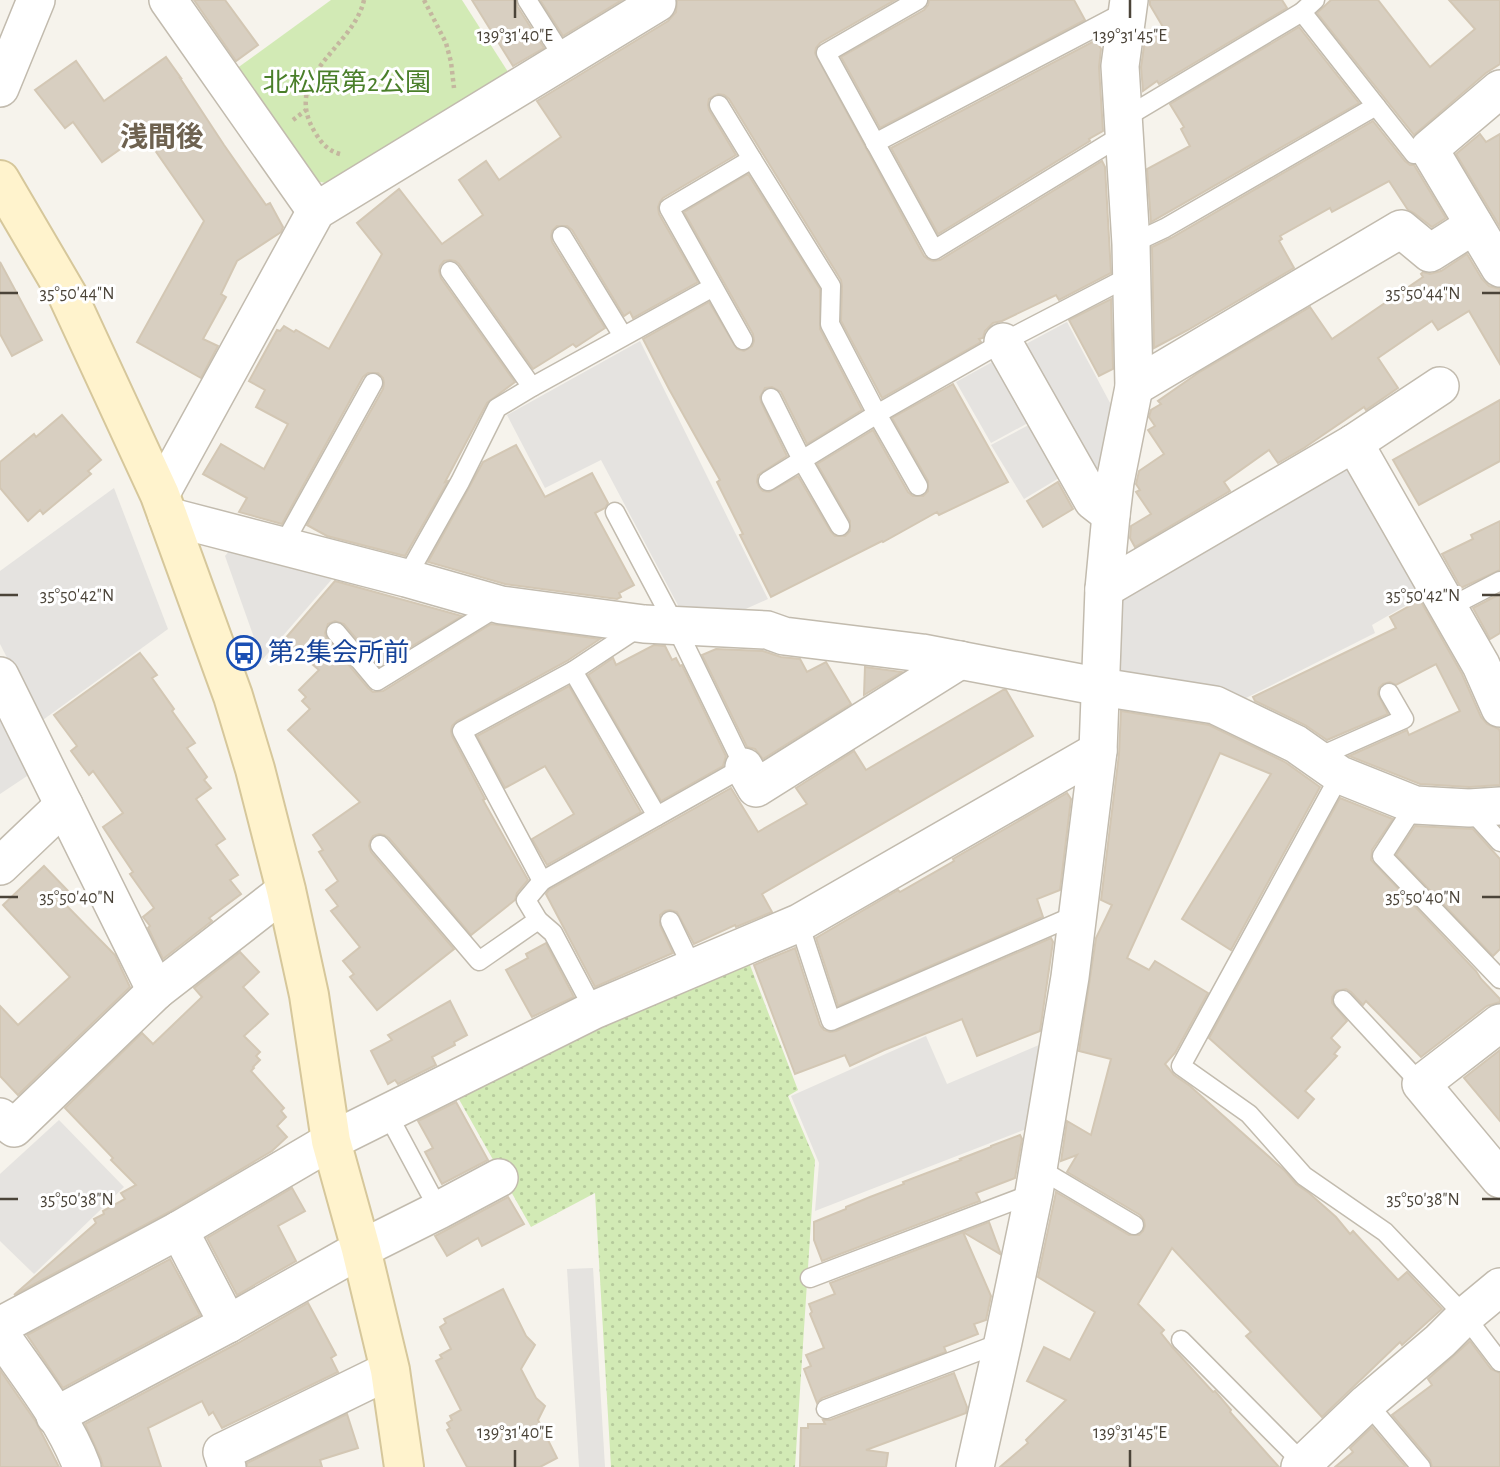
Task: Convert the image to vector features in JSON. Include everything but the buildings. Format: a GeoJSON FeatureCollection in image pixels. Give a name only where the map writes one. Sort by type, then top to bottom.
{"type":"FeatureCollection","features":[{"type":"Feature","properties":{"kind":"street"},"geometry":{"type":"LineString","coordinates":[[0,88],[36,0]]}},
{"type":"Feature","properties":{"kind":"street"},"geometry":{"type":"LineString","coordinates":[[168,0],[316,211]]}},
{"type":"Feature","properties":{"kind":"street"},"geometry":{"type":"LineString","coordinates":[[163,505],[316,211],[657,3],[655,0]]}},
{"type":"Feature","properties":{"kind":"street"},"geometry":{"type":"LineString","coordinates":[[975,1467],[1036,1181],[1070,977],[1098,751],[1104,589],[1111,515],[1134,387],[1132,260],[1120,66],[1128,5]]}},
{"type":"Feature","properties":{"kind":"street"},"geometry":{"type":"LineString","coordinates":[[1498,258],[1474,225],[1429,149],[1500,89]]}},
{"type":"Feature","properties":{"kind":"street"},"geometry":{"type":"LineString","coordinates":[[0,180],[68,296],[163,505],[233,696],[286,890],[309,995],[331,1141],[361,1249],[390,1370],[404,1467]]}},
{"type":"Feature","properties":{"kind":"street"},"geometry":{"type":"LineString","coordinates":[[1134,387],[1401,229],[1430,253],[1474,225]]}},
{"type":"Feature","properties":{"kind":"street"},"geometry":{"type":"LineString","coordinates":[[1003,342],[1093,501],[1111,515]]}},
{"type":"Feature","properties":{"kind":"street"},"geometry":{"type":"LineString","coordinates":[[1104,589],[1354,443],[1440,386]]}},
{"type":"Feature","properties":{"kind":"street"},"geometry":{"type":"LineString","coordinates":[[1354,443],[1448,608],[1490,661],[1500,708]]}},
{"type":"Feature","properties":{"kind":"street"},"geometry":{"type":"LineString","coordinates":[[163,505],[282,547],[500,605],[660,625],[767,630],[784,636],[922,653],[1101,687],[1215,705],[1296,744],[1328,766],[1415,805],[1485,807]]}},
{"type":"Feature","properties":{"kind":"street"},"geometry":{"type":"LineString","coordinates":[[744,767],[757,788],[960,660]]}},
{"type":"Feature","properties":{"kind":"street"},"geometry":{"type":"LineString","coordinates":[[0,676],[156,991]]}},
{"type":"Feature","properties":{"kind":"street"},"geometry":{"type":"LineString","coordinates":[[0,1326],[179,1230],[331,1141],[594,1010],[799,923],[1098,751]]}},
{"type":"Feature","properties":{"kind":"street"},"geometry":{"type":"LineString","coordinates":[[0,866],[64,804]]}},
{"type":"Feature","properties":{"kind":"street"},"geometry":{"type":"LineString","coordinates":[[0,1117],[14,1128],[156,991],[286,890]]}},
{"type":"Feature","properties":{"kind":"street"},"geometry":{"type":"LineString","coordinates":[[1500,1023],[1421,1084],[1500,1179]]}},
{"type":"Feature","properties":{"kind":"street"},"geometry":{"type":"LineString","coordinates":[[55,1416],[228,1324],[361,1249],[499,1178]]}},
{"type":"Feature","properties":{"kind":"street"},"geometry":{"type":"LineString","coordinates":[[179,1230],[228,1324]]}},
{"type":"Feature","properties":{"kind":"street"},"geometry":{"type":"LineString","coordinates":[[1302,1465],[1367,1403],[1500,1287]]}},
{"type":"Feature","properties":{"kind":"street"},"geometry":{"type":"LineString","coordinates":[[0,1335],[55,1416],[82,1467]]}},
{"type":"Feature","properties":{"kind":"street"},"geometry":{"type":"LineString","coordinates":[[227,1467],[222,1452],[390,1370]]}},
{"type":"Feature","properties":{"kind":"lane"},"geometry":{"type":"LineString","coordinates":[[527,0],[565,60]]}},
{"type":"Feature","properties":{"kind":"lane"},"geometry":{"type":"LineString","coordinates":[[918,0],[826,53],[933,250],[1309,6],[1376,106],[1414,154],[1429,149]]}},
{"type":"Feature","properties":{"kind":"lane"},"geometry":{"type":"LineString","coordinates":[[875,143],[1128,5]]}},
{"type":"Feature","properties":{"kind":"lane"},"geometry":{"type":"LineString","coordinates":[[719,105],[831,286],[830,324],[918,486]]}},
{"type":"Feature","properties":{"kind":"lane"},"geometry":{"type":"LineString","coordinates":[[768,481],[877,414],[1003,342],[1132,260],[1165,228],[1376,106]]}},
{"type":"Feature","properties":{"kind":"lane"},"geometry":{"type":"LineString","coordinates":[[743,340],[669,208],[752,159]]}},
{"type":"Feature","properties":{"kind":"lane"},"geometry":{"type":"LineString","coordinates":[[562,236],[623,336]]}},
{"type":"Feature","properties":{"kind":"lane"},"geometry":{"type":"LineString","coordinates":[[450,271],[531,387]]}},
{"type":"Feature","properties":{"kind":"lane"},"geometry":{"type":"LineString","coordinates":[[406,578],[498,408],[531,387],[713,287]]}},
{"type":"Feature","properties":{"kind":"lane"},"geometry":{"type":"LineString","coordinates":[[282,547],[373,383]]}},
{"type":"Feature","properties":{"kind":"lane"},"geometry":{"type":"LineString","coordinates":[[772,398],[802,460],[840,526]]}},
{"type":"Feature","properties":{"kind":"lane"},"geometry":{"type":"LineString","coordinates":[[594,1010],[553,933],[538,920],[526,900],[542,881],[744,767],[660,625],[615,512]]}},
{"type":"Feature","properties":{"kind":"lane"},"geometry":{"type":"LineString","coordinates":[[1448,608],[1500,581]]}},
{"type":"Feature","properties":{"kind":"lane"},"geometry":{"type":"LineString","coordinates":[[336,632],[377,681],[500,605]]}},
{"type":"Feature","properties":{"kind":"lane"},"geometry":{"type":"LineString","coordinates":[[542,881],[463,731],[660,625]]}},
{"type":"Feature","properties":{"kind":"lane"},"geometry":{"type":"LineString","coordinates":[[573,671],[657,816]]}},
{"type":"Feature","properties":{"kind":"lane"},"geometry":{"type":"LineString","coordinates":[[1389,692],[1404,719],[1328,766],[1181,1066],[1249,1114],[1304,1176],[1385,1232],[1465,1316],[1500,1362]]}},
{"type":"Feature","properties":{"kind":"lane"},"geometry":{"type":"LineString","coordinates":[[1415,805],[1382,856],[1500,979]]}},
{"type":"Feature","properties":{"kind":"lane"},"geometry":{"type":"LineString","coordinates":[[1485,807],[1500,842]]}},
{"type":"Feature","properties":{"kind":"lane"},"geometry":{"type":"LineString","coordinates":[[380,845],[479,961],[538,920]]}},
{"type":"Feature","properties":{"kind":"lane"},"geometry":{"type":"LineString","coordinates":[[799,923],[831,1021],[1078,914]]}},
{"type":"Feature","properties":{"kind":"lane"},"geometry":{"type":"LineString","coordinates":[[670,921],[693,969]]}},
{"type":"Feature","properties":{"kind":"lane"},"geometry":{"type":"LineString","coordinates":[[1343,1000],[1421,1084]]}},
{"type":"Feature","properties":{"kind":"lane"},"geometry":{"type":"LineString","coordinates":[[387,1113],[439,1210]]}},
{"type":"Feature","properties":{"kind":"lane"},"geometry":{"type":"LineString","coordinates":[[810,1278],[1036,1181],[1134,1225]]}},
{"type":"Feature","properties":{"kind":"lane"},"geometry":{"type":"LineString","coordinates":[[1181,1340],[1302,1465]]}},
{"type":"Feature","properties":{"kind":"lane"},"geometry":{"type":"LineString","coordinates":[[825,1409],[1003,1342]]}},
{"type":"Feature","properties":{"kind":"lane"},"geometry":{"type":"LineString","coordinates":[[1367,1403],[1421,1467]]}},
{"type":"Feature","properties":{"kind":"path"},"geometry":{"type":"LineString","coordinates":[[344,154],[337,154],[323,146],[312,128],[306,110],[307,88],[317,69],[350,27],[362,7],[363,0]]}},
{"type":"Feature","properties":{"kind":"path"},"geometry":{"type":"LineString","coordinates":[[424,0],[446,43],[454,94]]}},
{"type":"Feature","properties":{"kind":"green space","name":"北松原第2公園"},"geometry":{"type":"Polygon","coordinates":[[[331,0],[462,0],[510,75],[330,184],[316,181],[236,69],[331,0]]]}},
{"type":"Feature","properties":{"kind":"green space"},"geometry":{"type":"Polygon","coordinates":[[[748,960],[798,1090],[788,1096],[815,1160],[795,1467],[611,1467],[595,1193],[531,1227],[456,1094],[748,960]]]}},
{"type":"Feature","properties":{"kind":"shaded area"},"geometry":{"type":"Polygon","coordinates":[[[1067,322],[1117,416],[1106,493],[1024,345],[1067,322]]]}},
{"type":"Feature","properties":{"kind":"shaded area"},"geometry":{"type":"Polygon","coordinates":[[[640,341],[768,599],[730,616],[681,611],[601,460],[545,488],[507,415],[640,341]]]}},
{"type":"Feature","properties":{"kind":"shaded area"},"geometry":{"type":"Polygon","coordinates":[[[1003,356],[1037,418],[991,443],[956,382],[1003,356]]]}},
{"type":"Feature","properties":{"kind":"shaded area"},"geometry":{"type":"Polygon","coordinates":[[[1038,420],[1069,472],[1024,499],[991,445],[1038,420]]]}},
{"type":"Feature","properties":{"kind":"shaded area"},"geometry":{"type":"Polygon","coordinates":[[[1345,463],[1429,592],[1372,625],[1375,633],[1240,701],[1124,677],[1115,666],[1116,604],[1345,463]]]}},
{"type":"Feature","properties":{"kind":"shaded area"},"geometry":{"type":"Polygon","coordinates":[[[114,488],[168,629],[40,722],[0,644],[0,571],[114,488]]]}},
{"type":"Feature","properties":{"kind":"shaded area"},"geometry":{"type":"Polygon","coordinates":[[[235,544],[339,571],[262,660],[225,556],[235,544]]]}},
{"type":"Feature","properties":{"kind":"shaded area"},"geometry":{"type":"Polygon","coordinates":[[[0,711],[33,772],[0,794],[0,711]]]}},
{"type":"Feature","properties":{"kind":"shaded area"},"geometry":{"type":"Polygon","coordinates":[[[926,1036],[947,1084],[1046,1042],[1029,1128],[815,1211],[819,1163],[791,1096],[926,1036]]]}},
{"type":"Feature","properties":{"kind":"shaded area"},"geometry":{"type":"Polygon","coordinates":[[[59,1120],[124,1187],[34,1274],[0,1241],[0,1174],[59,1120]]]}},
{"type":"Feature","properties":{"kind":"shaded area"},"geometry":{"type":"Polygon","coordinates":[[[593,1268],[605,1467],[579,1467],[567,1269],[593,1268]]]}},
{"type":"Feature","properties":{"kind":"place","name":"第2集会所前"},"geometry":{"type":"Point","coordinates":[244,653]}},
{"type":"Feature","properties":{"kind":"district","name":"浅間後"},"geometry":{"type":"Point","coordinates":[162,138]}}]}
